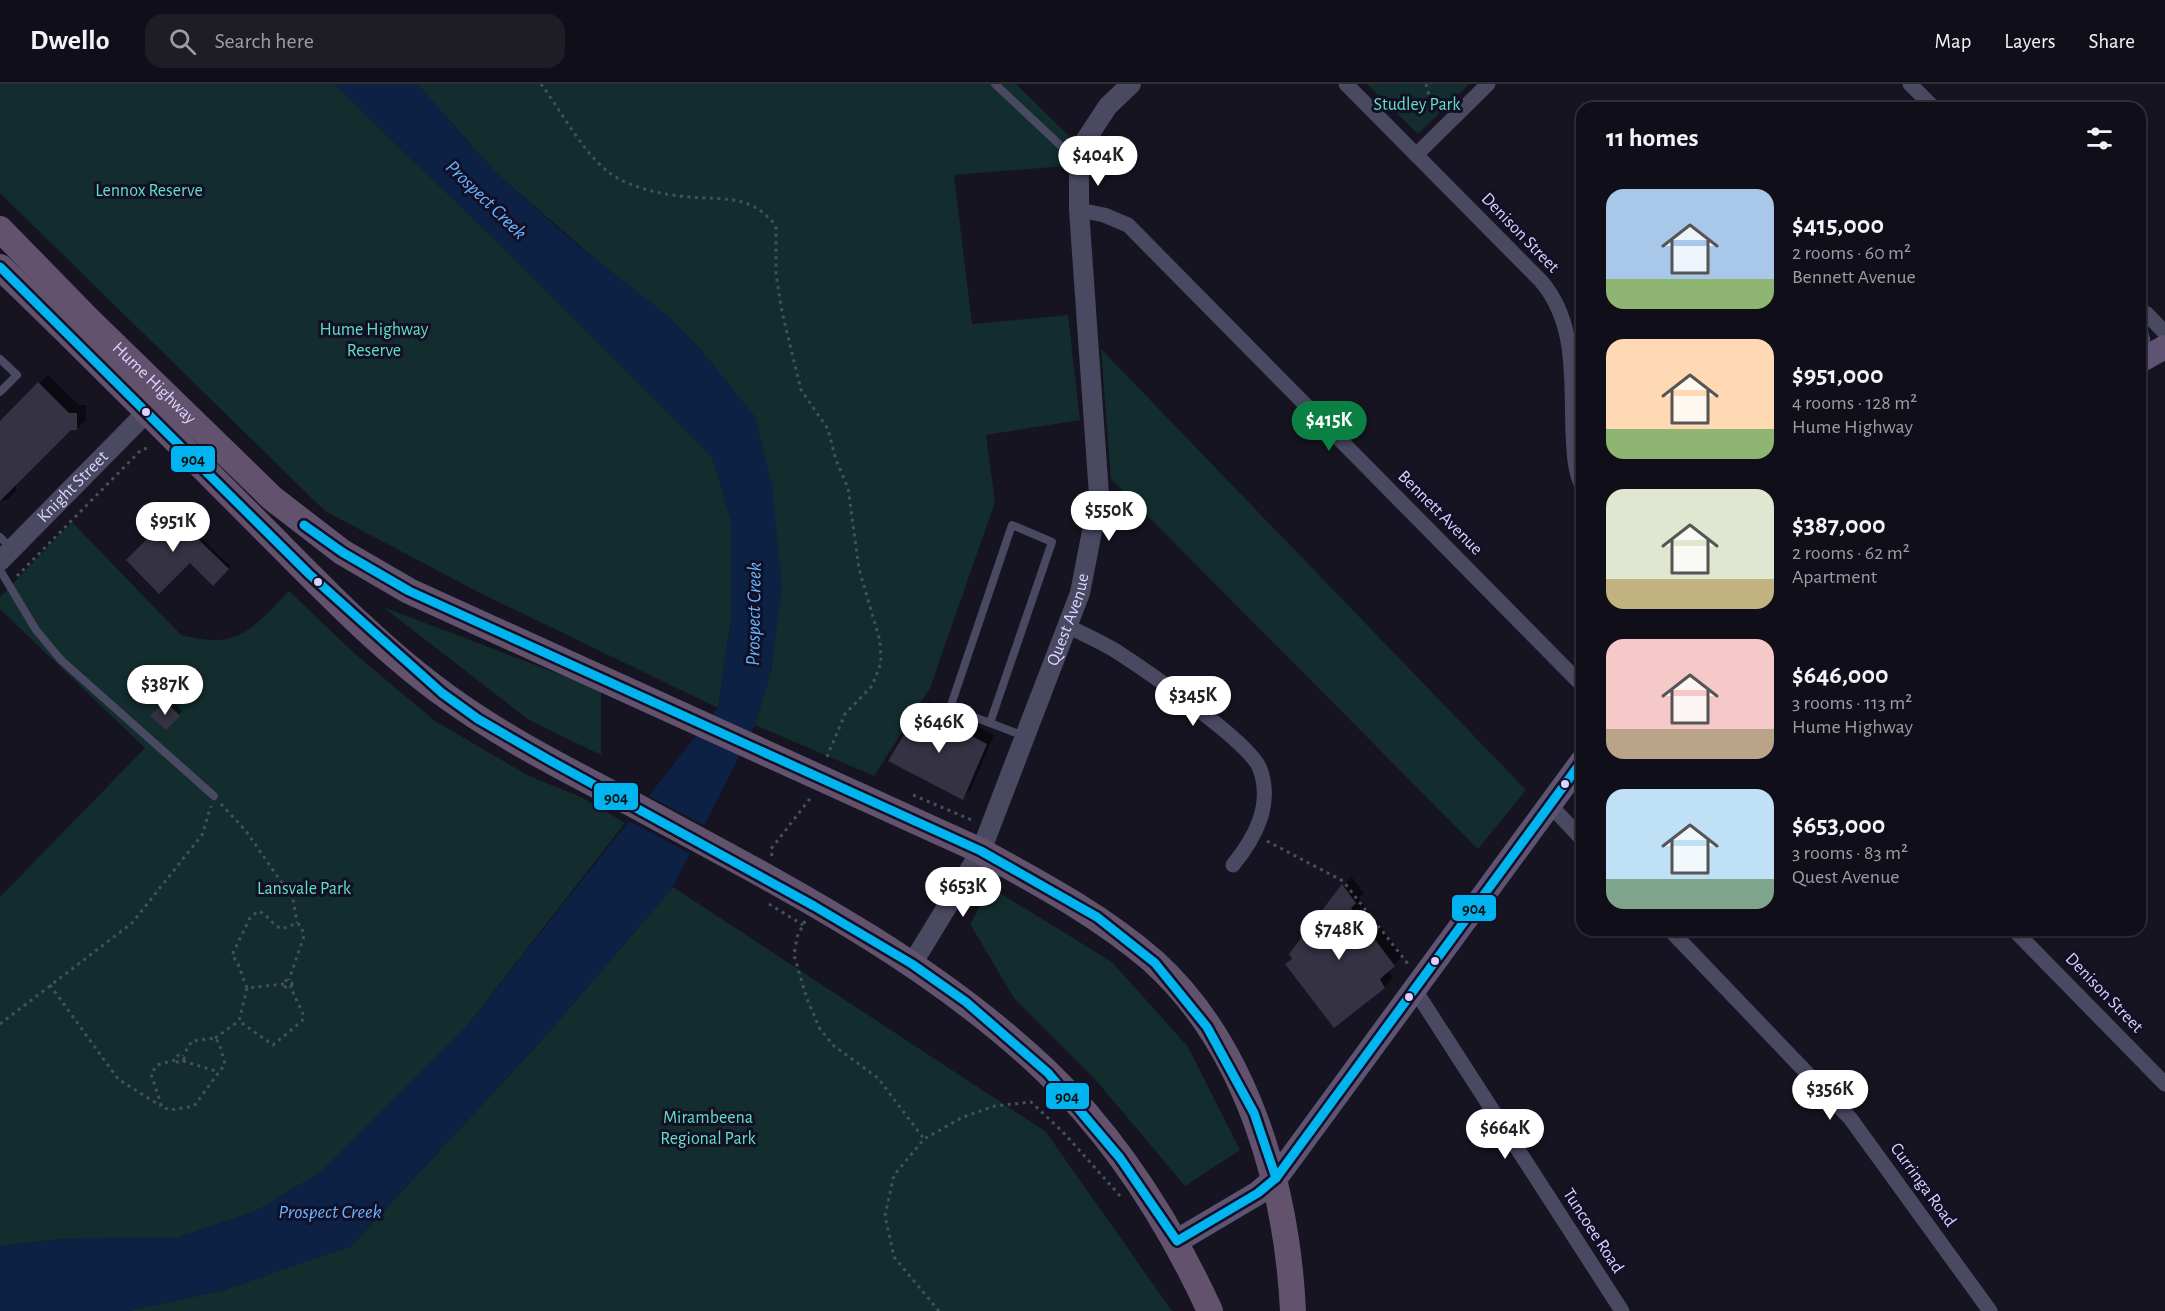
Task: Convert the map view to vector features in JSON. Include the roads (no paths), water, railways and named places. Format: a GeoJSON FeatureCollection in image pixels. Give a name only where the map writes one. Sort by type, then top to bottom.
{"type":"FeatureCollection","features":[{"type":"Feature","properties":{"kind":"highway","name":"Hume Highway"},"geometry":{"type":"LineString","coordinates":[[0,229],[164,394],[272,498],[305,526],[342,552],[410,591],[981,851],[1096,917],[1155,963],[1207,1027],[1254,1113],[1276,1178],[1293,1311]]}},
{"type":"Feature","properties":{"kind":"highway","name":"Hume Highway"},"geometry":{"type":"LineString","coordinates":[[6,277],[309,574],[410,668],[478,719],[590,783],[740,863],[912,964],[966,1002],[1048,1073],[1120,1158],[1177,1241],[1210,1311]]}},
{"type":"Feature","properties":{"kind":"main road"},"geometry":{"type":"LineString","coordinates":[[2146,358],[2165,347]]}},
{"type":"Feature","properties":{"kind":"main road"},"geometry":{"type":"LineString","coordinates":[[1177,1241],[1258,1193],[1276,1178],[1576,769]]}},
{"type":"Feature","properties":{"kind":"street","name":"Quest Avenue"},"geometry":{"type":"LineString","coordinates":[[912,964],[981,851],[1080,592],[1100,495],[1079,210],[1079,150],[1108,106],[1131,84]]}},
{"type":"Feature","properties":{"kind":"street","name":"Denison Street"},"geometry":{"type":"LineString","coordinates":[[1346,84],[1541,281],[1561,309],[1569,340],[1576,465]]}},
{"type":"Feature","properties":{"kind":"street"},"geometry":{"type":"LineString","coordinates":[[1416,155],[1488,84]]}},
{"type":"Feature","properties":{"kind":"street"},"geometry":{"type":"LineString","coordinates":[[1910,84],[1928,102]]}},
{"type":"Feature","properties":{"kind":"street","name":"Bennett Avenue"},"geometry":{"type":"LineString","coordinates":[[1079,210],[1104,215],[1128,225],[1576,679]]}},
{"type":"Feature","properties":{"kind":"street"},"geometry":{"type":"LineString","coordinates":[[2146,314],[2165,333]]}},
{"type":"Feature","properties":{"kind":"street","name":"Knight Street"},"geometry":{"type":"LineString","coordinates":[[4,549],[146,413]]}},
{"type":"Feature","properties":{"kind":"street"},"geometry":{"type":"LineString","coordinates":[[1067,626],[1116,651],[1228,733],[1253,755],[1260,769],[1265,800],[1255,834],[1233,865]]}},
{"type":"Feature","properties":{"kind":"street"},"geometry":{"type":"LineString","coordinates":[[1550,805],[1576,832]]}},
{"type":"Feature","properties":{"kind":"street","name":"Curringa Road"},"geometry":{"type":"LineString","coordinates":[[1676,936],[1850,1118],[1990,1311]]}},
{"type":"Feature","properties":{"kind":"street","name":"Denison Street"},"geometry":{"type":"LineString","coordinates":[[2020,936],[2165,1084]]}},
{"type":"Feature","properties":{"kind":"street","name":"Tuncoee Road"},"geometry":{"type":"LineString","coordinates":[[1415,990],[1622,1311]]}},
{"type":"Feature","properties":{"kind":"lane"},"geometry":{"type":"LineString","coordinates":[[995,84],[1079,163]]}},
{"type":"Feature","properties":{"kind":"lane"},"geometry":{"type":"LineString","coordinates":[[0,359],[17,375],[0,392]]}},
{"type":"Feature","properties":{"kind":"lane"},"geometry":{"type":"LineString","coordinates":[[990,723],[1052,542],[1012,525],[950,708],[1024,736]]}},
{"type":"Feature","properties":{"kind":"lane"},"geometry":{"type":"LineString","coordinates":[[0,570],[36,630],[60,660],[214,796]]}},
{"type":"Feature","properties":{"kind":"water","name":"Prospect Creek"},"geometry":{"type":"Polygon","coordinates":[[[334,84],[417,84],[498,175],[575,243],[668,316],[701,350],[755,416],[772,486],[782,586],[771,670],[755,725],[673,887],[541,1041],[351,1246],[220,1291],[127,1311],[0,1311],[0,1246],[64,1239],[178,1238],[256,1211],[321,1172],[467,1026],[718,708],[731,620],[731,519],[712,457],[484,229],[334,84]]]}},
{"type":"Feature","properties":{"kind":"park label","name":"Studley Park"},"geometry":{"type":"Point","coordinates":[1417,105]}},
{"type":"Feature","properties":{"kind":"park label","name":"Lennox Reserve"},"geometry":{"type":"Point","coordinates":[149,191]}},
{"type":"Feature","properties":{"kind":"park label","name":"Hume Highway Reserve"},"geometry":{"type":"Point","coordinates":[374,340]}},
{"type":"Feature","properties":{"kind":"park label","name":"Lansvale Park"},"geometry":{"type":"Point","coordinates":[304,889]}},
{"type":"Feature","properties":{"kind":"park label","name":"Mirambeena Regional Park"},"geometry":{"type":"Point","coordinates":[708,1128]}}]}
